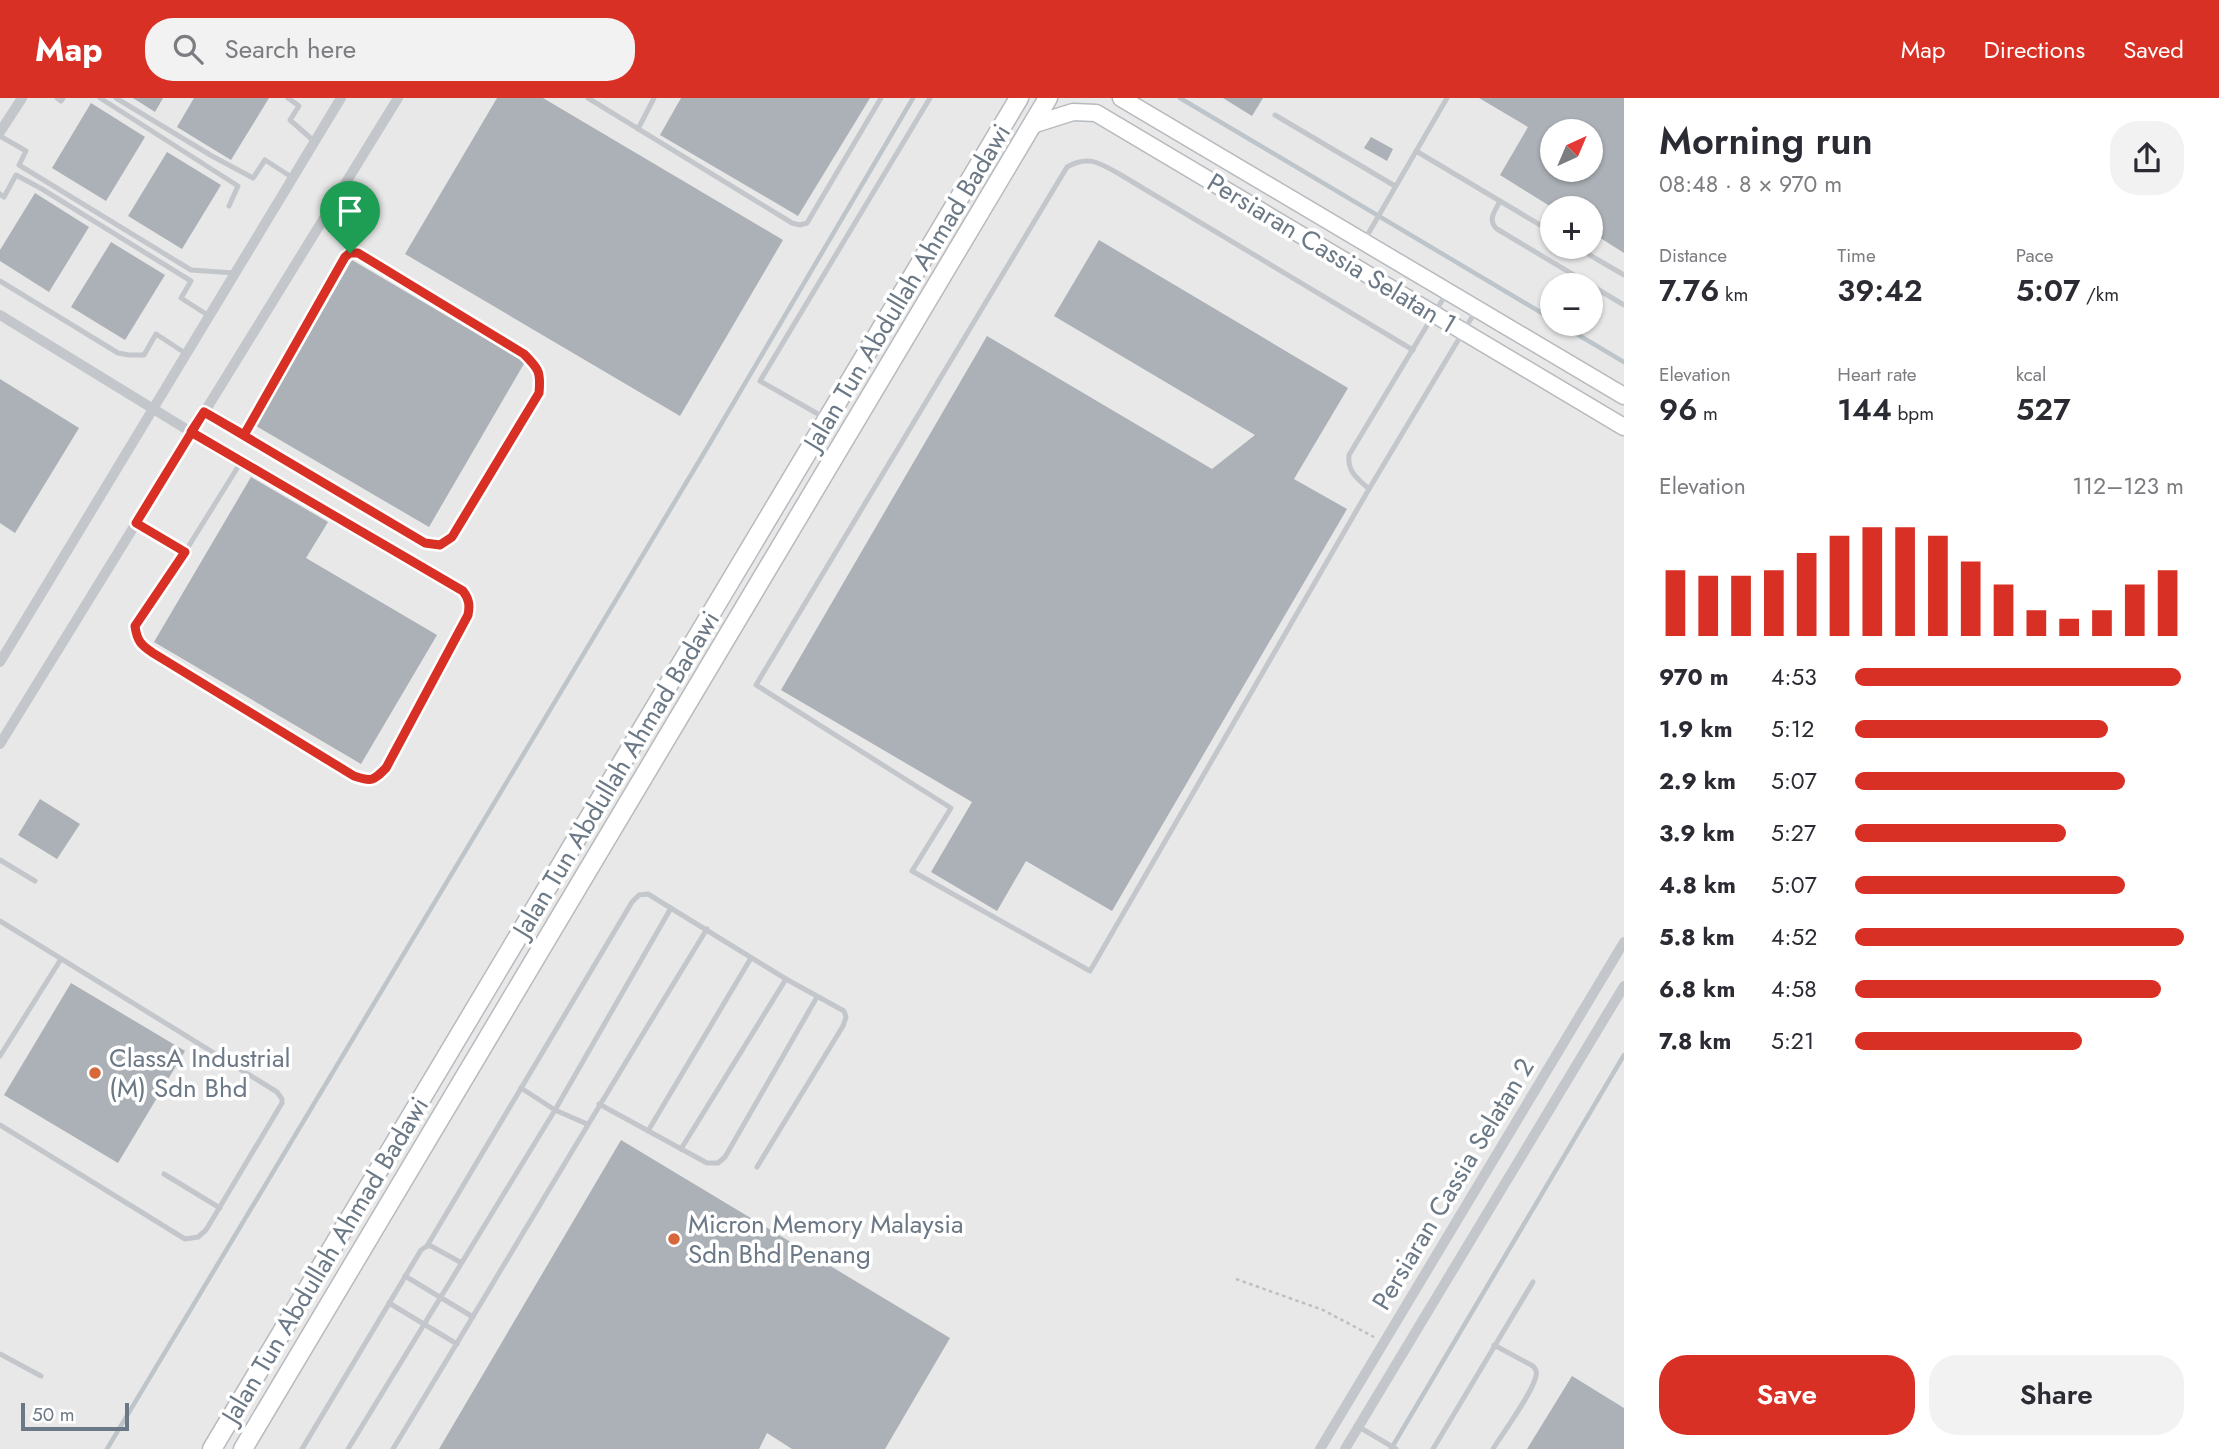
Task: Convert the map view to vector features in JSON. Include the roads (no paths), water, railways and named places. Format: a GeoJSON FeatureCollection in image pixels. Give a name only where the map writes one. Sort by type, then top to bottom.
{"type":"FeatureCollection","features":[{"type":"Feature","properties":{"kind":"main road","name":"Jalan Tun Abdullah Ahmad Badawi"},"geometry":{"type":"LineString","coordinates":[[212,1449],[1020,98]]}},
{"type":"Feature","properties":{"kind":"main road","name":"Jalan Tun Abdullah Ahmad Badawi"},"geometry":{"type":"LineString","coordinates":[[243,1449],[1048,98]]}},
{"type":"Feature","properties":{"kind":"street"},"geometry":{"type":"LineString","coordinates":[[0,134],[22,98]]}},
{"type":"Feature","properties":{"kind":"street"},"geometry":{"type":"LineString","coordinates":[[0,744],[398,98]]}},
{"type":"Feature","properties":{"kind":"street"},"geometry":{"type":"LineString","coordinates":[[1007,98],[1007,118]]}},
{"type":"Feature","properties":{"kind":"street","name":"Persiaran Cassia Selatan 1"},"geometry":{"type":"LineString","coordinates":[[1121,98],[1367,236],[1448,291],[1624,396]]}},
{"type":"Feature","properties":{"kind":"street"},"geometry":{"type":"LineString","coordinates":[[0,662],[339,99]]}},
{"type":"Feature","properties":{"kind":"street","name":"Persiaran Cassia Selatan 1"},"geometry":{"type":"LineString","coordinates":[[1032,125],[1073,112],[1096,113],[1624,427]]}},
{"type":"Feature","properties":{"kind":"street"},"geometry":{"type":"LineString","coordinates":[[0,315],[191,432]]}},
{"type":"Feature","properties":{"kind":"street","name":"Persiaran Cassia Selatan 2"},"geometry":{"type":"LineString","coordinates":[[1320,1449],[1624,942]]}},
{"type":"Feature","properties":{"kind":"street","name":"Persiaran Cassia Selatan 2"},"geometry":{"type":"LineString","coordinates":[[1345,1449],[1624,986]]}},
{"type":"Feature","properties":{"kind":"lane"},"geometry":{"type":"LineString","coordinates":[[57,98],[61,101],[63,98]]}},
{"type":"Feature","properties":{"kind":"lane"},"geometry":{"type":"LineString","coordinates":[[100,98],[238,186],[229,206]]}},
{"type":"Feature","properties":{"kind":"lane"},"geometry":{"type":"LineString","coordinates":[[116,98],[253,178],[265,160],[293,178]]}},
{"type":"Feature","properties":{"kind":"lane"},"geometry":{"type":"LineString","coordinates":[[288,98],[299,106],[290,120],[315,142]]}},
{"type":"Feature","properties":{"kind":"lane"},"geometry":{"type":"LineString","coordinates":[[588,98],[792,223],[800,225],[807,223],[881,98]]}},
{"type":"Feature","properties":{"kind":"lane"},"geometry":{"type":"LineString","coordinates":[[638,129],[654,98]]}},
{"type":"Feature","properties":{"kind":"lane"},"geometry":{"type":"LineString","coordinates":[[828,419],[760,381],[930,98]]}},
{"type":"Feature","properties":{"kind":"lane"},"geometry":{"type":"LineString","coordinates":[[1367,236],[1447,98]]}},
{"type":"Feature","properties":{"kind":"lane"},"geometry":{"type":"LineString","coordinates":[[1275,116],[1395,186]]}},
{"type":"Feature","properties":{"kind":"lane"},"geometry":{"type":"LineString","coordinates":[[0,134],[26,151],[19,164],[191,270],[234,273]]}},
{"type":"Feature","properties":{"kind":"lane"},"geometry":{"type":"LineString","coordinates":[[1416,151],[1540,225]]}},
{"type":"Feature","properties":{"kind":"lane"},"geometry":{"type":"LineString","coordinates":[[1413,350],[1121,175],[1093,161],[1074,162],[1067,167],[757,685],[951,808],[912,871],[1090,971],[1369,489],[1477,309]]}},
{"type":"Feature","properties":{"kind":"lane"},"geometry":{"type":"LineString","coordinates":[[0,194],[4,197],[16,175],[42,189],[191,281],[181,298],[209,316]]}},
{"type":"Feature","properties":{"kind":"lane"},"geometry":{"type":"LineString","coordinates":[[1500,201],[1492,218],[1497,229],[1624,304]]}},
{"type":"Feature","properties":{"kind":"lane"},"geometry":{"type":"LineString","coordinates":[[204,412],[425,543],[440,545],[452,537],[539,393],[540,374],[536,365],[524,354],[353,252],[345,257],[244,435]]}},
{"type":"Feature","properties":{"kind":"lane"},"geometry":{"type":"LineString","coordinates":[[1597,259],[1624,275]]}},
{"type":"Feature","properties":{"kind":"lane"},"geometry":{"type":"LineString","coordinates":[[0,281],[118,353],[144,355],[156,334],[185,353]]}},
{"type":"Feature","properties":{"kind":"lane"},"geometry":{"type":"LineString","coordinates":[[1369,489],[1352,474],[1349,455],[1448,291]]}},
{"type":"Feature","properties":{"kind":"lane"},"geometry":{"type":"LineString","coordinates":[[191,432],[463,591],[468,597],[468,615],[386,768],[375,779],[367,780],[354,776],[140,644],[136,636],[135,626],[185,552],[240,462]]}},
{"type":"Feature","properties":{"kind":"lane"},"geometry":{"type":"LineString","coordinates":[[136,523],[185,552]]}},
{"type":"Feature","properties":{"kind":"lane"},"geometry":{"type":"LineString","coordinates":[[0,860],[35,881]]}},
{"type":"Feature","properties":{"kind":"lane"},"geometry":{"type":"LineString","coordinates":[[302,1449],[421,1250],[427,1246],[632,902],[639,895],[649,894],[786,979],[844,1011],[846,1017],[843,1026],[757,1167]]}},
{"type":"Feature","properties":{"kind":"lane"},"geometry":{"type":"LineString","coordinates":[[348,1449],[555,1110],[671,908]]}},
{"type":"Feature","properties":{"kind":"lane"},"geometry":{"type":"LineString","coordinates":[[0,921],[282,1098],[281,1107],[206,1230],[198,1237],[184,1239],[0,1125]]}},
{"type":"Feature","properties":{"kind":"lane"},"geometry":{"type":"LineString","coordinates":[[393,1449],[706,929]]}},
{"type":"Feature","properties":{"kind":"lane"},"geometry":{"type":"LineString","coordinates":[[648,1131],[751,958]]}},
{"type":"Feature","properties":{"kind":"lane"},"geometry":{"type":"LineString","coordinates":[[0,1056],[61,959]]}},
{"type":"Feature","properties":{"kind":"lane"},"geometry":{"type":"LineString","coordinates":[[681,1150],[786,979]]}},
{"type":"Feature","properties":{"kind":"lane"},"geometry":{"type":"LineString","coordinates":[[599,1104],[707,1163],[718,1163],[725,1157],[817,997]]}},
{"type":"Feature","properties":{"kind":"lane"},"geometry":{"type":"LineString","coordinates":[[521,1088],[555,1110],[587,1124]]}},
{"type":"Feature","properties":{"kind":"lane"},"geometry":{"type":"LineString","coordinates":[[164,1174],[220,1208]]}},
{"type":"Feature","properties":{"kind":"lane"},"geometry":{"type":"LineString","coordinates":[[427,1246],[438,1248],[460,1262]]}},
{"type":"Feature","properties":{"kind":"lane"},"geometry":{"type":"LineString","coordinates":[[405,1276],[473,1317]]}},
{"type":"Feature","properties":{"kind":"lane"},"geometry":{"type":"LineString","coordinates":[[1433,1449],[1533,1282]]}},
{"type":"Feature","properties":{"kind":"lane"},"geometry":{"type":"LineString","coordinates":[[389,1303],[457,1344]]}},
{"type":"Feature","properties":{"kind":"lane"},"geometry":{"type":"LineString","coordinates":[[1493,1449],[1536,1377],[1533,1366],[1494,1345]]}},
{"type":"Feature","properties":{"kind":"lane"},"geometry":{"type":"LineString","coordinates":[[0,1354],[41,1376]]}},
{"type":"Feature","properties":{"kind":"lane"},"geometry":{"type":"LineString","coordinates":[[1359,1427],[1396,1449]]}},
{"type":"Feature","properties":{"kind":"waterway"},"geometry":{"type":"LineString","coordinates":[[107,1449],[707,448],[913,98]]}},
{"type":"Feature","properties":{"kind":"waterway"},"geometry":{"type":"LineString","coordinates":[[1180,98],[1540,312]]}},
{"type":"Feature","properties":{"kind":"waterway"},"geometry":{"type":"LineString","coordinates":[[1580,336],[1624,362]]}},
{"type":"Feature","properties":{"kind":"waterway"},"geometry":{"type":"LineString","coordinates":[[1391,1449],[1624,1055]]}},
{"type":"Feature","properties":{"kind":"place","name":"ClassA Industrial (M) Sdn Bhd"},"geometry":{"type":"Point","coordinates":[95,1073]}},
{"type":"Feature","properties":{"kind":"place","name":"Micron Memory Malaysia Sdn Bhd Penang"},"geometry":{"type":"Point","coordinates":[674,1239]}}]}
